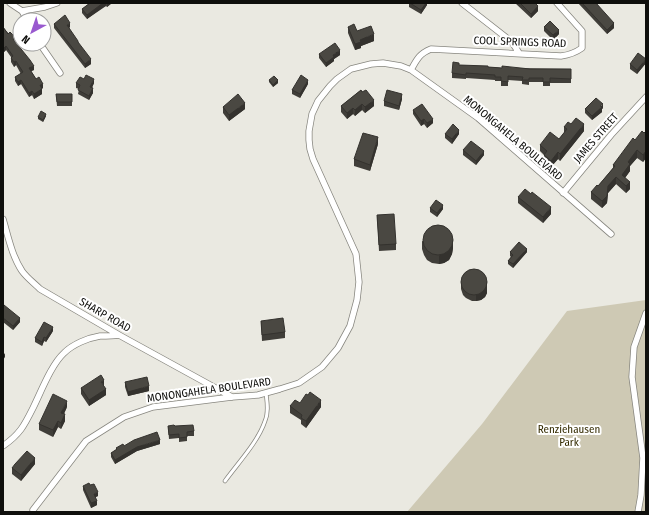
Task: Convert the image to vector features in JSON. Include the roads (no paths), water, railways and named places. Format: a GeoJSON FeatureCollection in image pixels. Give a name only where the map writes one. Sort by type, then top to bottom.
{"type":"FeatureCollection","features":[{"type":"Feature","properties":{"kind":"street"},"geometry":{"type":"LineString","coordinates":[[10,3],[22,11],[57,3]]}},
{"type":"Feature","properties":{"kind":"street"},"geometry":{"type":"LineString","coordinates":[[462,3],[512,42],[519,53]]}},
{"type":"Feature","properties":{"kind":"street","name":"COOL SPRINGS ROAD"},"geometry":{"type":"LineString","coordinates":[[411,70],[418,57],[431,49],[568,55],[576,52],[582,48],[582,31],[557,3]]}},
{"type":"Feature","properties":{"kind":"street"},"geometry":{"type":"LineString","coordinates":[[46,52],[60,72]]}},
{"type":"Feature","properties":{"kind":"street","name":"MONONGAHELA BOULEVARD"},"geometry":{"type":"LineString","coordinates":[[33,510],[86,441],[124,417],[153,407],[258,395],[280,390],[299,383],[322,366],[338,348],[350,326],[357,300],[359,282],[356,254],[313,159],[308,140],[312,114],[321,97],[337,78],[351,69],[371,64],[383,64],[401,66],[411,70],[478,118],[611,234]]}},
{"type":"Feature","properties":{"kind":"street","name":"JAMES STREET"},"geometry":{"type":"LineString","coordinates":[[563,193],[611,135],[646,97]]}},
{"type":"Feature","properties":{"kind":"street","name":"SHARP ROAD"},"geometry":{"type":"LineString","coordinates":[[3,219],[15,258],[29,280],[40,289],[118,335],[232,397]]}},
{"type":"Feature","properties":{"kind":"street"},"geometry":{"type":"LineString","coordinates":[[638,512],[645,456],[632,377],[634,347],[646,314]]}},
{"type":"Feature","properties":{"kind":"street"},"geometry":{"type":"LineString","coordinates":[[3,446],[13,439],[23,427],[51,370],[64,353],[83,341],[99,336],[118,335]]}},
{"type":"Feature","properties":{"kind":"lane"},"geometry":{"type":"LineString","coordinates":[[225,481],[246,454],[266,420],[266,393]]}},
{"type":"Feature","properties":{"kind":"park label","name":"Renziehausen Park"},"geometry":{"type":"Point","coordinates":[569,435]}}]}
